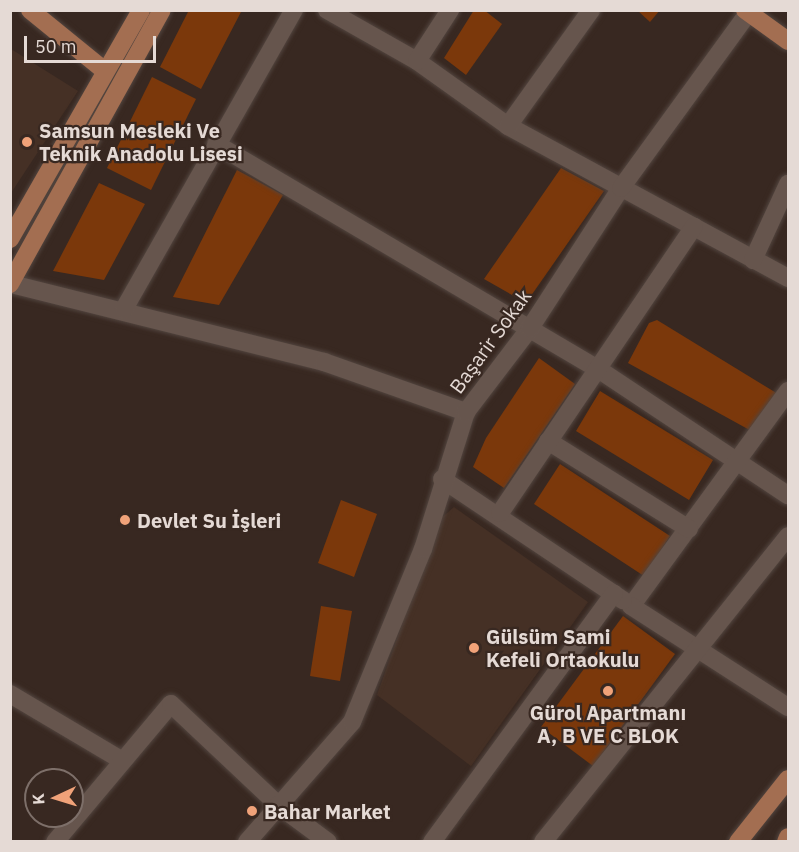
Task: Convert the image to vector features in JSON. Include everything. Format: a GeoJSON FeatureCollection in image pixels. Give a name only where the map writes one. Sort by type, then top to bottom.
{"type":"FeatureCollection","features":[{"type":"Feature","properties":{"kind":"main road"},"geometry":{"type":"LineString","coordinates":[[30,10],[105,71]]}},
{"type":"Feature","properties":{"kind":"main road"},"geometry":{"type":"LineString","coordinates":[[10,239],[141,10]]}},
{"type":"Feature","properties":{"kind":"main road"},"geometry":{"type":"LineString","coordinates":[[11,284],[162,10]]}},
{"type":"Feature","properties":{"kind":"main road"},"geometry":{"type":"LineString","coordinates":[[746,12],[789,41]]}},
{"type":"Feature","properties":{"kind":"main road"},"geometry":{"type":"LineString","coordinates":[[738,842],[789,778]]}},
{"type":"Feature","properties":{"kind":"main road"},"geometry":{"type":"LineString","coordinates":[[786,842],[789,837]]}},
{"type":"Feature","properties":{"kind":"street"},"geometry":{"type":"LineString","coordinates":[[124,309],[294,10]]}},
{"type":"Feature","properties":{"kind":"street"},"geometry":{"type":"LineString","coordinates":[[327,10],[417,61],[508,126],[789,278]]}},
{"type":"Feature","properties":{"kind":"street"},"geometry":{"type":"LineString","coordinates":[[417,61],[450,10]]}},
{"type":"Feature","properties":{"kind":"street"},"geometry":{"type":"LineString","coordinates":[[508,126],[591,10]]}},
{"type":"Feature","properties":{"kind":"street","name":"Başarir Sokak"},"geometry":{"type":"LineString","coordinates":[[247,842],[352,722],[423,549],[442,478],[466,412],[530,328],[621,188],[746,12]]}},
{"type":"Feature","properties":{"kind":"street"},"geometry":{"type":"LineString","coordinates":[[216,144],[598,369],[741,461],[789,495]]}},
{"type":"Feature","properties":{"kind":"street"},"geometry":{"type":"LineString","coordinates":[[753,260],[789,184]]}},
{"type":"Feature","properties":{"kind":"street"},"geometry":{"type":"LineString","coordinates":[[500,513],[694,227]]}},
{"type":"Feature","properties":{"kind":"street"},"geometry":{"type":"LineString","coordinates":[[11,284],[124,309],[324,362],[466,412]]}},
{"type":"Feature","properties":{"kind":"street"},"geometry":{"type":"LineString","coordinates":[[632,606],[741,461],[789,391]]}},
{"type":"Feature","properties":{"kind":"street"},"geometry":{"type":"LineString","coordinates":[[548,441],[689,528]]}},
{"type":"Feature","properties":{"kind":"street"},"geometry":{"type":"LineString","coordinates":[[442,478],[500,513],[699,652],[789,707]]}},
{"type":"Feature","properties":{"kind":"street"},"geometry":{"type":"LineString","coordinates":[[543,842],[699,652],[789,536]]}},
{"type":"Feature","properties":{"kind":"street"},"geometry":{"type":"LineString","coordinates":[[432,842],[614,592]]}},
{"type":"Feature","properties":{"kind":"street"},"geometry":{"type":"LineString","coordinates":[[10,693],[123,761]]}},
{"type":"Feature","properties":{"kind":"street"},"geometry":{"type":"LineString","coordinates":[[55,842],[171,704],[278,805],[328,842]]}},
{"type":"Feature","properties":{"kind":"shaded area","name":"Samsun Mesleki Ve Teknik Anadolu Lisesi"},"geometry":{"type":"Polygon","coordinates":[[[11,49],[78,91],[11,193],[11,49]]]}},
{"type":"Feature","properties":{"kind":"shaded area","name":"Gülsüm Sami Kefeli Ortaokulu"},"geometry":{"type":"Polygon","coordinates":[[[454,507],[588,602],[471,766],[377,695],[439,520],[454,507]]]}},
{"type":"Feature","properties":{"kind":"building"},"geometry":{"type":"Polygon","coordinates":[[[189,10],[242,10],[201,89],[160,67],[189,10]]]}},
{"type":"Feature","properties":{"kind":"building"},"geometry":{"type":"Polygon","coordinates":[[[474,10],[484,10],[502,24],[466,75],[444,58],[474,10]]]}},
{"type":"Feature","properties":{"kind":"building"},"geometry":{"type":"Polygon","coordinates":[[[637,10],[660,10],[650,22],[637,10]]]}},
{"type":"Feature","properties":{"kind":"building"},"geometry":{"type":"Polygon","coordinates":[[[152,77],[196,99],[151,190],[107,168],[152,77]]]}},
{"type":"Feature","properties":{"kind":"building"},"geometry":{"type":"Polygon","coordinates":[[[561,168],[604,191],[526,303],[484,279],[561,168]]]}},
{"type":"Feature","properties":{"kind":"building"},"geometry":{"type":"Polygon","coordinates":[[[237,170],[283,195],[219,305],[173,297],[237,170]]]}},
{"type":"Feature","properties":{"kind":"building"},"geometry":{"type":"Polygon","coordinates":[[[99,183],[145,204],[104,280],[53,271],[99,183]]]}},
{"type":"Feature","properties":{"kind":"building"},"geometry":{"type":"Polygon","coordinates":[[[657,320],[778,394],[755,433],[628,363],[649,323],[657,320]]]}},
{"type":"Feature","properties":{"kind":"building"},"geometry":{"type":"Polygon","coordinates":[[[539,358],[575,384],[504,488],[473,467],[486,438],[539,358]]]}},
{"type":"Feature","properties":{"kind":"building"},"geometry":{"type":"Polygon","coordinates":[[[600,391],[713,460],[689,500],[576,431],[600,391]]]}},
{"type":"Feature","properties":{"kind":"building"},"geometry":{"type":"Polygon","coordinates":[[[560,464],[670,536],[644,576],[534,504],[560,464]]]}},
{"type":"Feature","properties":{"kind":"building"},"geometry":{"type":"Polygon","coordinates":[[[341,500],[377,514],[354,577],[318,563],[341,500]]]}},
{"type":"Feature","properties":{"kind":"building"},"geometry":{"type":"Polygon","coordinates":[[[321,606],[352,611],[340,681],[310,676],[321,606]]]}},
{"type":"Feature","properties":{"kind":"building","name":"Gürol Apartmanı A, B VE C BLOK"},"geometry":{"type":"Polygon","coordinates":[[[623,616],[675,654],[593,766],[541,727],[623,616]]]}},
{"type":"Feature","properties":{"kind":"place","name":"Samsun Mesleki Ve Teknik Anadolu Lisesi"},"geometry":{"type":"Point","coordinates":[27,142]}},
{"type":"Feature","properties":{"kind":"place","name":"Devlet Su İşleri"},"geometry":{"type":"Point","coordinates":[125,520]}},
{"type":"Feature","properties":{"kind":"place","name":"Gülsüm Sami Kefeli Ortaokulu"},"geometry":{"type":"Point","coordinates":[474,648]}},
{"type":"Feature","properties":{"kind":"place","name":"Gürol Apartmanı A, B VE C BLOK"},"geometry":{"type":"Point","coordinates":[608,691]}},
{"type":"Feature","properties":{"kind":"place","name":"Bahar Market"},"geometry":{"type":"Point","coordinates":[252,811]}}]}
